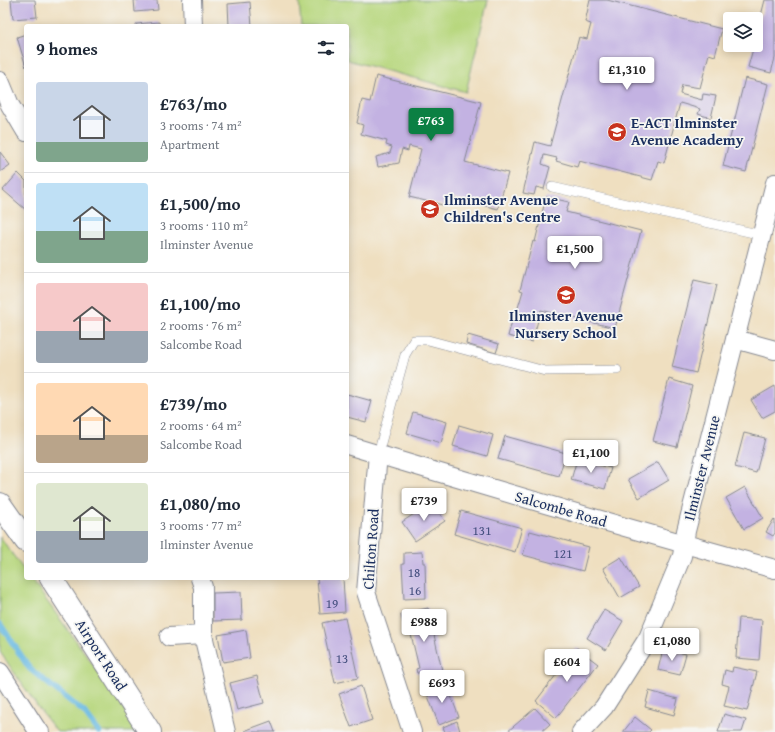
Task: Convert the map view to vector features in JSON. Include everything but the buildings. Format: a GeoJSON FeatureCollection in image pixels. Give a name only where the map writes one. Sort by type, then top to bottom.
{"type":"FeatureCollection","features":[{"type":"Feature","properties":{"kind":"highway"},"geometry":{"type":"LineString","coordinates":[[0,504],[24,536]]}},
{"type":"Feature","properties":{"kind":"highway","name":"Airport Road"},"geometry":{"type":"LineString","coordinates":[[54,580],[64,588],[150,732]]}},
{"type":"Feature","properties":{"kind":"street"},"geometry":{"type":"LineString","coordinates":[[192,0],[194,24]]}},
{"type":"Feature","properties":{"kind":"street"},"geometry":{"type":"LineString","coordinates":[[0,81],[10,104],[24,128]]}},
{"type":"Feature","properties":{"kind":"street","name":"Ilminster Avenue"},"geometry":{"type":"LineString","coordinates":[[581,732],[604,707],[648,638],[682,556],[683,544],[775,183]]}},
{"type":"Feature","properties":{"kind":"street"},"geometry":{"type":"LineString","coordinates":[[735,339],[775,350]]}},
{"type":"Feature","properties":{"kind":"street","name":"Salcombe Road"},"geometry":{"type":"LineString","coordinates":[[349,446],[434,472],[775,569]]}},
{"type":"Feature","properties":{"kind":"street","name":"Chilton Road"},"geometry":{"type":"LineString","coordinates":[[378,454],[366,592],[412,732]]}},
{"type":"Feature","properties":{"kind":"street"},"geometry":{"type":"LineString","coordinates":[[201,580],[203,587],[203,635],[226,732]]}},
{"type":"Feature","properties":{"kind":"street"},"geometry":{"type":"LineString","coordinates":[[169,637],[203,635]]}},
{"type":"Feature","properties":{"kind":"street"},"geometry":{"type":"LineString","coordinates":[[0,672],[33,731]]}},
{"type":"Feature","properties":{"kind":"lane"},"geometry":{"type":"LineString","coordinates":[[552,186],[762,235]]}},
{"type":"Feature","properties":{"kind":"lane"},"geometry":{"type":"LineString","coordinates":[[378,454],[405,354],[414,340],[428,340],[545,371],[617,370]]}},
{"type":"Feature","properties":{"kind":"green space"},"geometry":{"type":"Polygon","coordinates":[[[299,0],[488,0],[466,92],[349,60],[349,24],[301,24],[299,0]]]}},
{"type":"Feature","properties":{"kind":"green space"},"geometry":{"type":"Polygon","coordinates":[[[0,537],[24,570],[24,580],[31,580],[122,704],[137,732],[57,732],[0,652],[0,537]]]}},
{"type":"Feature","properties":{"kind":"waterway"},"geometry":{"type":"LineString","coordinates":[[0,624],[30,669],[84,712],[99,732]]}},
{"type":"Feature","properties":{"kind":"place","name":"E-ACT Ilminster Avenue Academy"},"geometry":{"type":"Point","coordinates":[617,132]}},
{"type":"Feature","properties":{"kind":"place","name":"Ilminster Avenue Children's Centre"},"geometry":{"type":"Point","coordinates":[430,209]}},
{"type":"Feature","properties":{"kind":"place","name":"Ilminster Avenue Nursery School"},"geometry":{"type":"Point","coordinates":[566,295]}}]}
